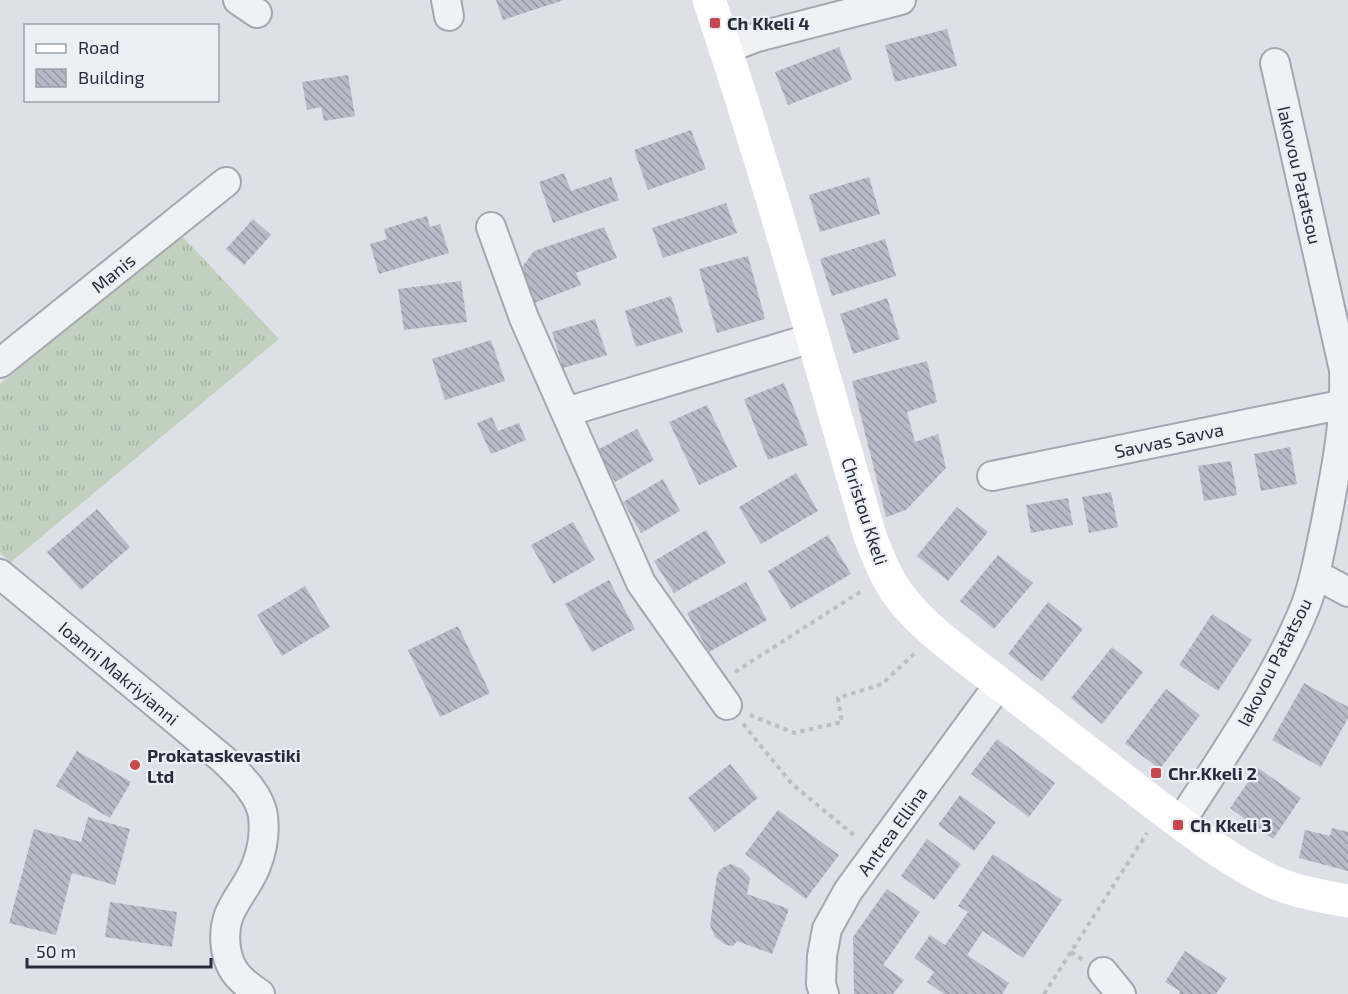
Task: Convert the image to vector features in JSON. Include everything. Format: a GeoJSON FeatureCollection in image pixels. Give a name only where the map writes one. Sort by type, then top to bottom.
{"type":"FeatureCollection","features":[{"type":"Feature","properties":{"kind":"street","name":"Christou Kkeli"},"geometry":{"type":"LineString","coordinates":[[709,0],[726,49],[870,536],[887,575],[904,601],[936,633],[1171,816],[1238,863],[1267,879],[1309,893],[1348,901]]}},
{"type":"Feature","properties":{"kind":"street"},"geometry":{"type":"LineString","coordinates":[[726,49],[757,37],[901,0]]}},
{"type":"Feature","properties":{"kind":"street","name":"Iakovou Patatsou"},"geometry":{"type":"LineString","coordinates":[[1171,816],[1250,714],[1305,606],[1315,574],[1337,469],[1345,404],[1346,370],[1275,63]]}},
{"type":"Feature","properties":{"kind":"street","name":"Manis"},"geometry":{"type":"LineString","coordinates":[[0,363],[226,182]]}},
{"type":"Feature","properties":{"kind":"street"},"geometry":{"type":"LineString","coordinates":[[491,227],[524,318],[641,583],[720,695]]}},
{"type":"Feature","properties":{"kind":"street"},"geometry":{"type":"LineString","coordinates":[[566,412],[812,338]]}},
{"type":"Feature","properties":{"kind":"street","name":"Savvas Savva"},"geometry":{"type":"LineString","coordinates":[[992,476],[1345,404]]}},
{"type":"Feature","properties":{"kind":"street","name":"Ioanni Makriyianni"},"geometry":{"type":"LineString","coordinates":[[0,574],[224,760],[256,797],[263,815],[263,847],[255,868],[230,914],[225,932],[232,969],[260,994]]}},
{"type":"Feature","properties":{"kind":"street"},"geometry":{"type":"LineString","coordinates":[[1315,574],[1348,592]]}},
{"type":"Feature","properties":{"kind":"street","name":"Antrea Ellina"},"geometry":{"type":"LineString","coordinates":[[824,994],[821,984],[822,956],[827,929],[848,891],[1000,683]]}},
{"type":"Feature","properties":{"kind":"street"},"geometry":{"type":"LineString","coordinates":[[1103,972],[1121,994]]}},
{"type":"Feature","properties":{"kind":"path"},"geometry":{"type":"LineString","coordinates":[[720,695],[887,575]]}},
{"type":"Feature","properties":{"kind":"path"},"geometry":{"type":"LineString","coordinates":[[720,695],[794,734],[842,722],[838,698],[882,684],[936,633]]}},
{"type":"Feature","properties":{"kind":"path"},"geometry":{"type":"LineString","coordinates":[[720,695],[792,784],[876,853]]}},
{"type":"Feature","properties":{"kind":"path"},"geometry":{"type":"LineString","coordinates":[[1044,994],[1171,816]]}},
{"type":"Feature","properties":{"kind":"green space"},"geometry":{"type":"Polygon","coordinates":[[[181,235],[279,339],[11,562],[0,553],[0,384],[181,235]]]}},
{"type":"Feature","properties":{"kind":"building"},"geometry":{"type":"Polygon","coordinates":[[[496,0],[564,0],[503,20],[496,0]]]}},
{"type":"Feature","properties":{"kind":"building"},"geometry":{"type":"Polygon","coordinates":[[[947,29],[957,66],[895,82],[885,45],[947,29]]]}},
{"type":"Feature","properties":{"kind":"building"},"geometry":{"type":"Polygon","coordinates":[[[839,47],[852,80],[788,105],[775,72],[839,47]]]}},
{"type":"Feature","properties":{"kind":"building"},"geometry":{"type":"Polygon","coordinates":[[[348,75],[355,116],[324,121],[321,107],[307,110],[302,82],[348,75]]]}},
{"type":"Feature","properties":{"kind":"building"},"geometry":{"type":"Polygon","coordinates":[[[691,130],[706,169],[648,190],[634,150],[691,130]]]}},
{"type":"Feature","properties":{"kind":"building"},"geometry":{"type":"Polygon","coordinates":[[[564,173],[571,191],[611,177],[619,200],[553,223],[539,182],[564,173]]]}},
{"type":"Feature","properties":{"kind":"building"},"geometry":{"type":"Polygon","coordinates":[[[869,177],[880,214],[820,232],[809,195],[869,177]]]}},
{"type":"Feature","properties":{"kind":"building"},"geometry":{"type":"Polygon","coordinates":[[[726,203],[737,233],[663,258],[652,228],[726,203]]]}},
{"type":"Feature","properties":{"kind":"building"},"geometry":{"type":"Polygon","coordinates":[[[427,216],[430,227],[440,224],[449,253],[379,274],[370,244],[387,239],[384,229],[427,216]]]}},
{"type":"Feature","properties":{"kind":"building"},"geometry":{"type":"Polygon","coordinates":[[[253,219],[271,235],[244,265],[226,249],[253,219]]]}},
{"type":"Feature","properties":{"kind":"building"},"geometry":{"type":"Polygon","coordinates":[[[604,227],[617,258],[576,273],[581,285],[529,305],[517,274],[534,251],[604,227]]]}},
{"type":"Feature","properties":{"kind":"building"},"geometry":{"type":"Polygon","coordinates":[[[885,239],[896,276],[832,296],[820,259],[885,239]]]}},
{"type":"Feature","properties":{"kind":"building"},"geometry":{"type":"Polygon","coordinates":[[[748,256],[765,319],[717,333],[699,269],[748,256]]]}},
{"type":"Feature","properties":{"kind":"building"},"geometry":{"type":"Polygon","coordinates":[[[461,281],[467,322],[404,330],[398,289],[461,281]]]}},
{"type":"Feature","properties":{"kind":"building"},"geometry":{"type":"Polygon","coordinates":[[[671,296],[683,332],[636,347],[625,311],[671,296]]]}},
{"type":"Feature","properties":{"kind":"building"},"geometry":{"type":"Polygon","coordinates":[[[887,298],[900,339],[853,354],[840,314],[887,298]]]}},
{"type":"Feature","properties":{"kind":"building"},"geometry":{"type":"Polygon","coordinates":[[[595,319],[607,355],[563,368],[552,332],[595,319]]]}},
{"type":"Feature","properties":{"kind":"building"},"geometry":{"type":"Polygon","coordinates":[[[491,340],[505,381],[445,400],[432,359],[491,340]]]}},
{"type":"Feature","properties":{"kind":"building"},"geometry":{"type":"Polygon","coordinates":[[[927,361],[937,402],[907,412],[915,442],[938,434],[946,468],[906,510],[886,517],[852,381],[927,361]]]}},
{"type":"Feature","properties":{"kind":"building"},"geometry":{"type":"Polygon","coordinates":[[[784,383],[808,445],[768,460],[744,399],[784,383]]]}},
{"type":"Feature","properties":{"kind":"building"},"geometry":{"type":"Polygon","coordinates":[[[707,405],[737,467],[699,485],[669,422],[707,405]]]}},
{"type":"Feature","properties":{"kind":"building"},"geometry":{"type":"Polygon","coordinates":[[[492,417],[498,431],[519,423],[526,440],[491,454],[477,423],[492,417]]]}},
{"type":"Feature","properties":{"kind":"building"},"geometry":{"type":"Polygon","coordinates":[[[637,429],[654,460],[615,482],[597,450],[637,429]]]}},
{"type":"Feature","properties":{"kind":"building"},"geometry":{"type":"Polygon","coordinates":[[[1290,447],[1297,484],[1261,491],[1254,454],[1290,447]]]}},
{"type":"Feature","properties":{"kind":"building"},"geometry":{"type":"Polygon","coordinates":[[[1231,461],[1237,495],[1204,501],[1198,466],[1231,461]]]}},
{"type":"Feature","properties":{"kind":"building"},"geometry":{"type":"Polygon","coordinates":[[[796,473],[818,511],[761,544],[739,507],[796,473]]]}},
{"type":"Feature","properties":{"kind":"building"},"geometry":{"type":"Polygon","coordinates":[[[663,479],[680,511],[641,533],[623,502],[663,479]]]}},
{"type":"Feature","properties":{"kind":"building"},"geometry":{"type":"Polygon","coordinates":[[[1111,492],[1118,527],[1089,533],[1082,497],[1111,492]]]}},
{"type":"Feature","properties":{"kind":"building"},"geometry":{"type":"Polygon","coordinates":[[[1068,498],[1073,525],[1031,533],[1026,505],[1068,498]]]}},
{"type":"Feature","properties":{"kind":"building"},"geometry":{"type":"Polygon","coordinates":[[[957,507],[988,532],[948,581],[917,556],[957,507]]]}},
{"type":"Feature","properties":{"kind":"building"},"geometry":{"type":"Polygon","coordinates":[[[97,509],[130,547],[81,590],[47,552],[97,509]]]}},
{"type":"Feature","properties":{"kind":"building"},"geometry":{"type":"Polygon","coordinates":[[[573,522],[595,560],[553,584],[531,545],[573,522]]]}},
{"type":"Feature","properties":{"kind":"building"},"geometry":{"type":"Polygon","coordinates":[[[706,530],[726,563],[674,593],[654,561],[706,530]]]}},
{"type":"Feature","properties":{"kind":"building"},"geometry":{"type":"Polygon","coordinates":[[[828,535],[851,574],[791,609],[768,571],[828,535]]]}},
{"type":"Feature","properties":{"kind":"building"},"geometry":{"type":"Polygon","coordinates":[[[998,555],[1033,583],[994,629],[960,601],[998,555]]]}},
{"type":"Feature","properties":{"kind":"building"},"geometry":{"type":"Polygon","coordinates":[[[609,580],[635,629],[592,652],[565,604],[609,580]]]}},
{"type":"Feature","properties":{"kind":"building"},"geometry":{"type":"Polygon","coordinates":[[[746,582],[767,620],[709,652],[687,613],[746,582]]]}},
{"type":"Feature","properties":{"kind":"building"},"geometry":{"type":"Polygon","coordinates":[[[305,586],[330,627],[282,656],[257,615],[305,586]]]}},
{"type":"Feature","properties":{"kind":"building"},"geometry":{"type":"Polygon","coordinates":[[[1048,602],[1083,629],[1042,681],[1008,654],[1048,602]]]}},
{"type":"Feature","properties":{"kind":"building"},"geometry":{"type":"Polygon","coordinates":[[[1212,614],[1252,640],[1218,691],[1179,665],[1212,614]]]}},
{"type":"Feature","properties":{"kind":"building"},"geometry":{"type":"Polygon","coordinates":[[[458,626],[490,693],[440,717],[408,650],[458,626]]]}},
{"type":"Feature","properties":{"kind":"building"},"geometry":{"type":"Polygon","coordinates":[[[1112,647],[1143,672],[1102,724],[1071,698],[1112,647]]]}},
{"type":"Feature","properties":{"kind":"building"},"geometry":{"type":"Polygon","coordinates":[[[1304,683],[1348,707],[1348,718],[1321,767],[1272,740],[1304,683]]]}},
{"type":"Feature","properties":{"kind":"building"},"geometry":{"type":"Polygon","coordinates":[[[1166,689],[1200,715],[1160,769],[1125,743],[1166,689]]]}},
{"type":"Feature","properties":{"kind":"building"},"geometry":{"type":"Polygon","coordinates":[[[997,739],[1055,783],[1029,817],[971,774],[997,739]]]}},
{"type":"Feature","properties":{"kind":"building"},"geometry":{"type":"Polygon","coordinates":[[[77,751],[131,782],[110,818],[56,786],[77,751]]]}},
{"type":"Feature","properties":{"kind":"building"},"geometry":{"type":"Polygon","coordinates":[[[730,764],[758,798],[715,832],[688,798],[730,764]]]}},
{"type":"Feature","properties":{"kind":"building"},"geometry":{"type":"Polygon","coordinates":[[[1258,768],[1301,798],[1273,839],[1230,808],[1258,768]]]}},
{"type":"Feature","properties":{"kind":"building"},"geometry":{"type":"Polygon","coordinates":[[[960,795],[996,822],[974,851],[938,825],[960,795]]]}},
{"type":"Feature","properties":{"kind":"building"},"geometry":{"type":"Polygon","coordinates":[[[778,810],[839,855],[806,899],[745,854],[778,810]]]}},
{"type":"Feature","properties":{"kind":"building"},"geometry":{"type":"Polygon","coordinates":[[[88,817],[130,829],[115,885],[72,873],[56,935],[9,923],[34,829],[81,842],[88,817]]]}},
{"type":"Feature","properties":{"kind":"building"},"geometry":{"type":"Polygon","coordinates":[[[1332,828],[1348,832],[1348,871],[1299,858],[1305,830],[1330,836],[1332,828]]]}},
{"type":"Feature","properties":{"kind":"building"},"geometry":{"type":"Polygon","coordinates":[[[927,839],[961,864],[934,900],[901,876],[927,839]]]}},
{"type":"Feature","properties":{"kind":"building"},"geometry":{"type":"Polygon","coordinates":[[[993,854],[1062,900],[1023,958],[983,931],[967,955],[1009,983],[1002,994],[944,994],[927,982],[934,972],[914,958],[930,935],[945,945],[968,912],[958,906],[993,854]]]}},
{"type":"Feature","properties":{"kind":"building"},"geometry":{"type":"Polygon","coordinates":[[[731,864],[742,869],[750,878],[747,894],[789,909],[772,954],[737,941],[733,946],[726,945],[715,937],[710,925],[717,875],[722,868],[731,864]]]}},
{"type":"Feature","properties":{"kind":"building"},"geometry":{"type":"Polygon","coordinates":[[[887,889],[920,912],[883,965],[904,980],[893,994],[854,994],[853,937],[887,889]]]}},
{"type":"Feature","properties":{"kind":"building"},"geometry":{"type":"Polygon","coordinates":[[[110,902],[177,912],[172,947],[105,937],[110,902]]]}},
{"type":"Feature","properties":{"kind":"building"},"geometry":{"type":"Polygon","coordinates":[[[1185,951],[1227,978],[1216,994],[1179,994],[1180,991],[1165,982],[1185,951]]]}},
{"type":"Feature","properties":{"kind":"place","name":"Ch Kkeli 4"},"geometry":{"type":"Point","coordinates":[715,23]}},
{"type":"Feature","properties":{"kind":"place","name":"Prokataskevastiki Ltd"},"geometry":{"type":"Point","coordinates":[135,765]}},
{"type":"Feature","properties":{"kind":"place","name":"Chr.Kkeli 2"},"geometry":{"type":"Point","coordinates":[1156,773]}},
{"type":"Feature","properties":{"kind":"place","name":"Ch Kkeli 3"},"geometry":{"type":"Point","coordinates":[1178,825]}}]}
